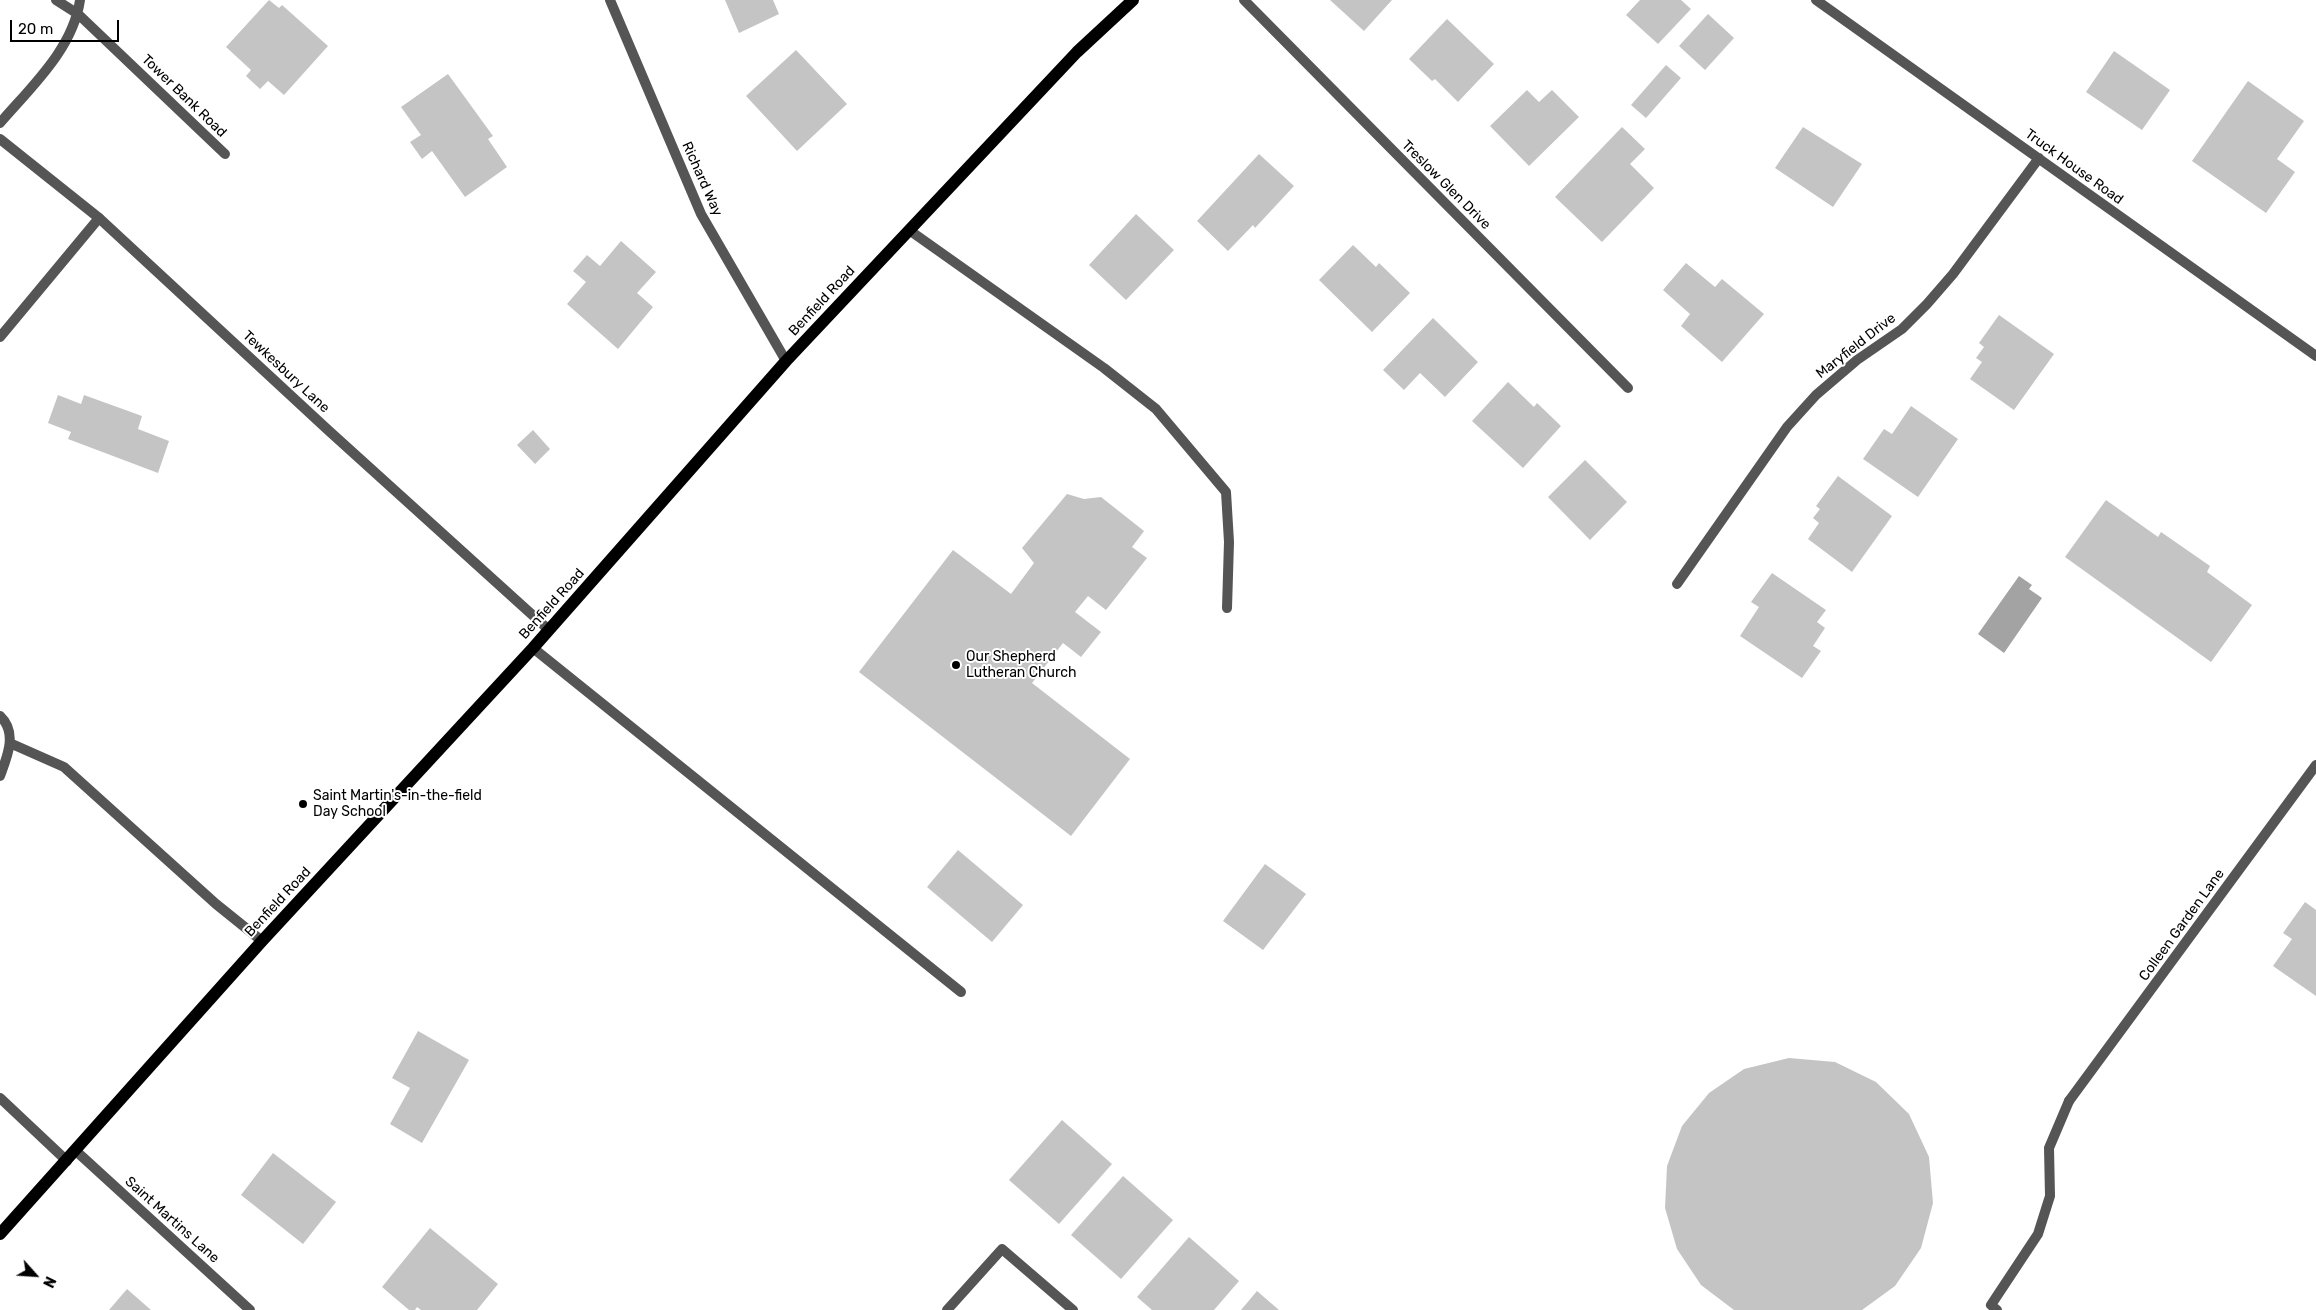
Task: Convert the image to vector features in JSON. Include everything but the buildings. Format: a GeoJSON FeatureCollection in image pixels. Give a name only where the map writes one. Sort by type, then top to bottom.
{"type":"FeatureCollection","features":[{"type":"Feature","properties":{"kind":"main road","name":"Benfield Road"},"geometry":{"type":"LineString","coordinates":[[0,1234],[262,941],[533,648],[786,361],[1077,52],[1133,0]]}},
{"type":"Feature","properties":{"kind":"street","name":"Tower Bank Road"},"geometry":{"type":"LineString","coordinates":[[56,0],[78,14],[225,154]]}},
{"type":"Feature","properties":{"kind":"street"},"geometry":{"type":"LineString","coordinates":[[0,123],[55,59],[78,14],[80,0]]}},
{"type":"Feature","properties":{"kind":"street","name":"Richard Way"},"geometry":{"type":"LineString","coordinates":[[610,0],[701,214],[786,361]]}},
{"type":"Feature","properties":{"kind":"street","name":"Treslow Glen Drive"},"geometry":{"type":"LineString","coordinates":[[1244,0],[1628,388]]}},
{"type":"Feature","properties":{"kind":"street","name":"Truck House Road"},"geometry":{"type":"LineString","coordinates":[[1816,0],[2316,356]]}},
{"type":"Feature","properties":{"kind":"street","name":"Tewkesbury Lane"},"geometry":{"type":"LineString","coordinates":[[0,140],[100,218],[328,430],[549,630]]}},
{"type":"Feature","properties":{"kind":"street","name":"Maryfield Drive"},"geometry":{"type":"LineString","coordinates":[[1677,584],[1793,420],[1816,395],[1857,360],[1902,329],[1928,304],[1953,274],[2039,158]]}},
{"type":"Feature","properties":{"kind":"street"},"geometry":{"type":"LineString","coordinates":[[0,337],[100,218]]}},
{"type":"Feature","properties":{"kind":"street"},"geometry":{"type":"LineString","coordinates":[[909,230],[1104,368],[1156,409],[1226,492],[1229,542],[1227,608]]}},
{"type":"Feature","properties":{"kind":"street"},"geometry":{"type":"LineString","coordinates":[[533,648],[961,992]]}},
{"type":"Feature","properties":{"kind":"street"},"geometry":{"type":"LineString","coordinates":[[0,716],[4,720],[12,744],[0,776]]}},
{"type":"Feature","properties":{"kind":"street"},"geometry":{"type":"LineString","coordinates":[[12,744],[64,767],[216,904],[262,941]]}},
{"type":"Feature","properties":{"kind":"street","name":"Colleen Garden Lane"},"geometry":{"type":"LineString","coordinates":[[1997,1310],[1991,1304],[2038,1234],[2050,1196],[2049,1148],[2069,1101],[2316,765]]}},
{"type":"Feature","properties":{"kind":"street"},"geometry":{"type":"LineString","coordinates":[[0,1098],[66,1161]]}},
{"type":"Feature","properties":{"kind":"street","name":"Saint Martins Lane"},"geometry":{"type":"LineString","coordinates":[[76,1151],[250,1310]]}},
{"type":"Feature","properties":{"kind":"street"},"geometry":{"type":"LineString","coordinates":[[947,1310],[1002,1249],[1073,1310]]}},
{"type":"Feature","properties":{"kind":"shaded area"},"geometry":{"type":"Polygon","coordinates":[[[2019,576],[2032,585],[2029,589],[2042,598],[2004,653],[1978,634],[2019,576]]]}},
{"type":"Feature","properties":{"kind":"place","name":"Our Shepherd Lutheran Church"},"geometry":{"type":"Point","coordinates":[956,665]}},
{"type":"Feature","properties":{"kind":"place","name":"Saint Martin's-in-the-field Day School"},"geometry":{"type":"Point","coordinates":[303,804]}}]}
